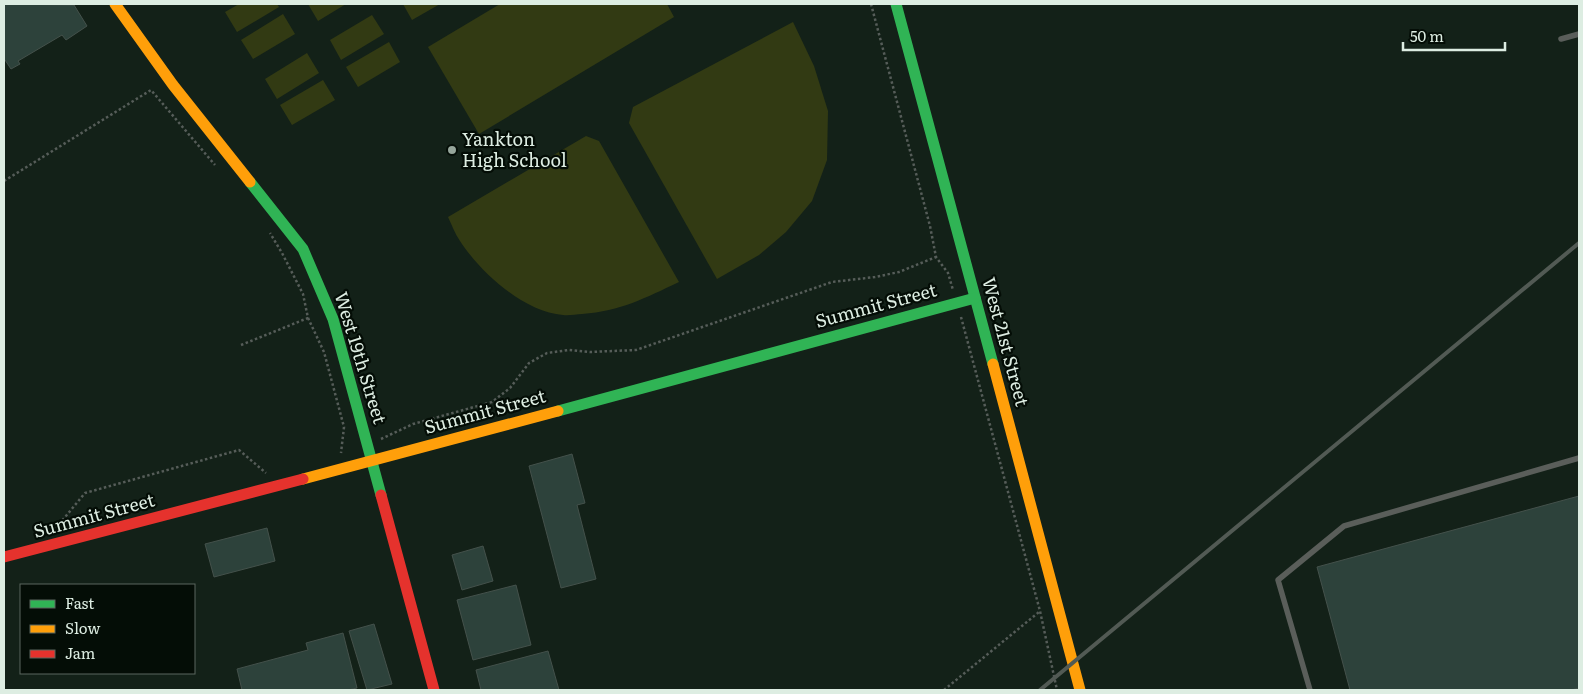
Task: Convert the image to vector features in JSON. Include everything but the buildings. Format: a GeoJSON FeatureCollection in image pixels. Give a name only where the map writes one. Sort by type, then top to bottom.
{"type":"FeatureCollection","features":[{"type":"Feature","properties":{"kind":"street","name":"West 19th Street"},"geometry":{"type":"LineString","coordinates":[[115,4],[173,85],[303,250],[333,319],[434,690]]}},
{"type":"Feature","properties":{"kind":"street","name":"West 21st Street"},"geometry":{"type":"LineString","coordinates":[[896,4],[1080,690]]}},
{"type":"Feature","properties":{"kind":"street","name":"Summit Street"},"geometry":{"type":"LineString","coordinates":[[4,557],[373,461],[975,298]]}},
{"type":"Feature","properties":{"kind":"lane"},"geometry":{"type":"LineString","coordinates":[[1561,39],[1579,34]]}},
{"type":"Feature","properties":{"kind":"lane"},"geometry":{"type":"LineString","coordinates":[[1310,690],[1278,580],[1344,526],[1579,458]]}},
{"type":"Feature","properties":{"kind":"path"},"geometry":{"type":"LineString","coordinates":[[871,4],[930,226],[936,257],[948,273],[957,302],[1040,611],[1057,690]]}},
{"type":"Feature","properties":{"kind":"path"},"geometry":{"type":"LineString","coordinates":[[4,181],[152,90],[221,171]]}},
{"type":"Feature","properties":{"kind":"path"},"geometry":{"type":"LineString","coordinates":[[268,230],[303,294],[308,318],[324,352],[344,427],[341,455],[413,424],[492,402],[510,388],[529,363],[547,354],[569,350],[590,352],[636,350],[832,282],[899,272],[936,257]]}},
{"type":"Feature","properties":{"kind":"path"},"geometry":{"type":"LineString","coordinates":[[241,345],[308,318]]}},
{"type":"Feature","properties":{"kind":"path"},"geometry":{"type":"LineString","coordinates":[[54,529],[85,492],[240,450],[266,473],[274,473]]}},
{"type":"Feature","properties":{"kind":"path"},"geometry":{"type":"LineString","coordinates":[[944,690],[1040,611]]}},
{"type":"Feature","properties":{"kind":"green space"},"geometry":{"type":"Polygon","coordinates":[[[239,4],[277,4],[279,7],[237,32],[225,12],[239,4]]]}},
{"type":"Feature","properties":{"kind":"green space"},"geometry":{"type":"Polygon","coordinates":[[[308,4],[346,4],[318,21],[308,4]]]}},
{"type":"Feature","properties":{"kind":"green space"},"geometry":{"type":"Polygon","coordinates":[[[403,4],[440,4],[412,20],[403,4]]]}},
{"type":"Feature","properties":{"kind":"green space"},"geometry":{"type":"Polygon","coordinates":[[[500,4],[667,4],[674,17],[479,134],[428,47],[500,4]]]}},
{"type":"Feature","properties":{"kind":"green space"},"geometry":{"type":"Polygon","coordinates":[[[283,14],[295,34],[253,59],[241,40],[283,14]]]}},
{"type":"Feature","properties":{"kind":"green space"},"geometry":{"type":"Polygon","coordinates":[[[372,15],[384,34],[341,60],[330,40],[372,15]]]}},
{"type":"Feature","properties":{"kind":"green space"},"geometry":{"type":"Polygon","coordinates":[[[793,22],[814,66],[828,111],[827,160],[812,201],[786,232],[759,255],[717,279],[629,123],[633,107],[793,22]]]}},
{"type":"Feature","properties":{"kind":"green space"},"geometry":{"type":"Polygon","coordinates":[[[389,42],[400,62],[358,87],[346,67],[389,42]]]}},
{"type":"Feature","properties":{"kind":"green space"},"geometry":{"type":"Polygon","coordinates":[[[307,53],[319,73],[277,99],[265,79],[307,53]]]}},
{"type":"Feature","properties":{"kind":"green space"},"geometry":{"type":"Polygon","coordinates":[[[323,80],[335,100],[292,125],[280,105],[323,80]]]}},
{"type":"Feature","properties":{"kind":"green space"},"geometry":{"type":"Polygon","coordinates":[[[586,136],[599,141],[679,282],[621,307],[596,312],[563,315],[533,307],[519,299],[492,278],[479,266],[460,241],[448,217],[586,136]]]}},
{"type":"Feature","properties":{"kind":"railway"},"geometry":{"type":"LineString","coordinates":[[1040,690],[1579,243]]}},
{"type":"Feature","properties":{"kind":"traffic: fast"},"geometry":{"type":"LineString","coordinates":[[896,4],[993,364]]}},
{"type":"Feature","properties":{"kind":"traffic: fast"},"geometry":{"type":"LineString","coordinates":[[250,182],[303,249],[333,319],[381,495]]}},
{"type":"Feature","properties":{"kind":"traffic: fast"},"geometry":{"type":"LineString","coordinates":[[558,411],[975,298]]}},
{"type":"Feature","properties":{"kind":"traffic: slow"},"geometry":{"type":"LineString","coordinates":[[115,4],[173,85],[250,182]]}},
{"type":"Feature","properties":{"kind":"traffic: slow"},"geometry":{"type":"LineString","coordinates":[[993,364],[1080,690]]}},
{"type":"Feature","properties":{"kind":"traffic: slow"},"geometry":{"type":"LineString","coordinates":[[303,479],[558,411]]}},
{"type":"Feature","properties":{"kind":"traffic: jam"},"geometry":{"type":"LineString","coordinates":[[4,557],[303,479]]}},
{"type":"Feature","properties":{"kind":"traffic: jam"},"geometry":{"type":"LineString","coordinates":[[381,495],[434,690]]}},
{"type":"Feature","properties":{"kind":"place","name":"Yankton High School"},"geometry":{"type":"Point","coordinates":[452,150]}}]}
